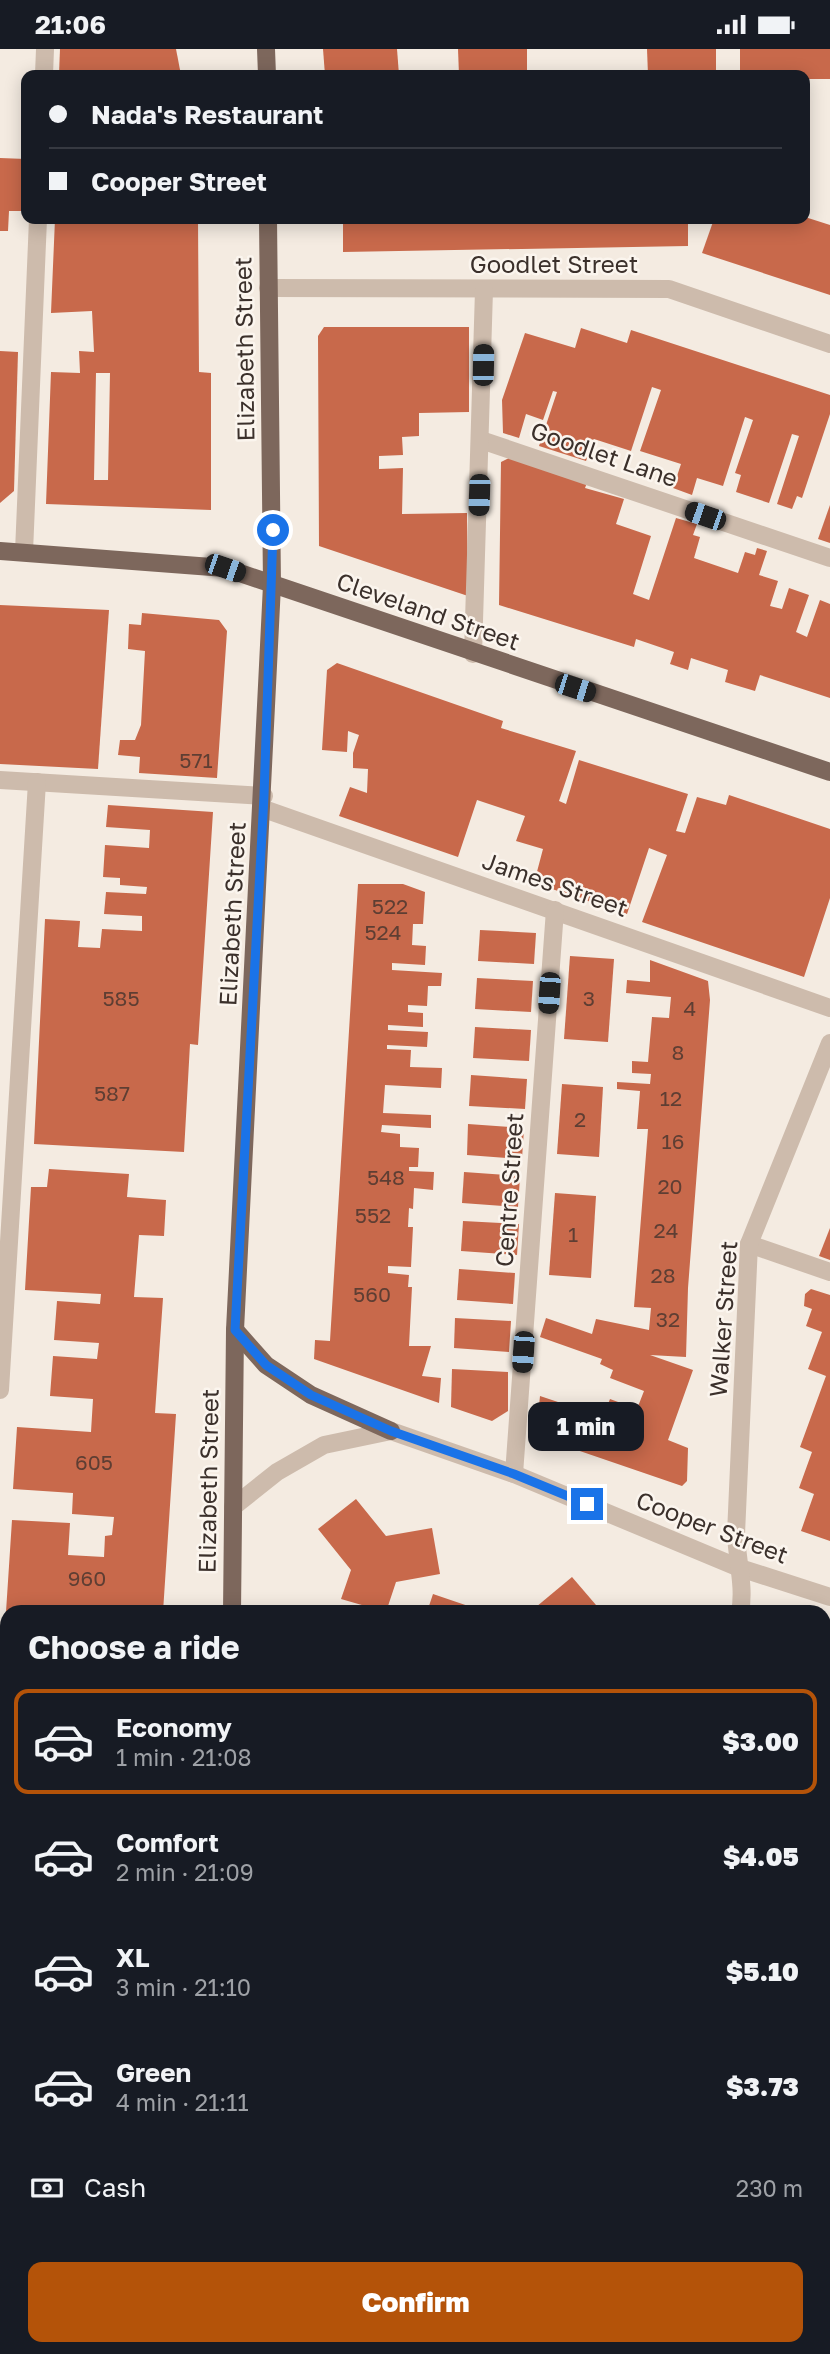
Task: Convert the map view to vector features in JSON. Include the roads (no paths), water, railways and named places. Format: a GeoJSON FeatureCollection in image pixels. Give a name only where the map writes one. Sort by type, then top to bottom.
{"type":"FeatureCollection","features":[{"type":"Feature","properties":{"kind":"main road"},"geometry":{"type":"LineString","coordinates":[[266,49],[267,70]]}},
{"type":"Feature","properties":{"kind":"main road","name":"Elizabeth Street"},"geometry":{"type":"LineString","coordinates":[[232,1605],[235,1330],[264,803],[272,585],[268,224]]}},
{"type":"Feature","properties":{"kind":"main road","name":"Cleveland Street"},"geometry":{"type":"LineString","coordinates":[[0,551],[206,565],[830,772]]}},
{"type":"Feature","properties":{"kind":"main road"},"geometry":{"type":"LineString","coordinates":[[235,1330],[266,1365],[311,1395],[391,1431]]}},
{"type":"Feature","properties":{"kind":"street"},"geometry":{"type":"LineString","coordinates":[[44,70],[45,49]]}},
{"type":"Feature","properties":{"kind":"street"},"geometry":{"type":"LineString","coordinates":[[24,552],[38,224]]}},
{"type":"Feature","properties":{"kind":"street","name":"Goodlet Street"},"geometry":{"type":"LineString","coordinates":[[268,288],[669,289],[830,344]]}},
{"type":"Feature","properties":{"kind":"street"},"geometry":{"type":"LineString","coordinates":[[473,654],[484,290]]}},
{"type":"Feature","properties":{"kind":"street","name":"Goodlet Lane"},"geometry":{"type":"LineString","coordinates":[[481,440],[830,558]]}},
{"type":"Feature","properties":{"kind":"street","name":"James Street"},"geometry":{"type":"LineString","coordinates":[[0,780],[264,803],[830,1008]]}},
{"type":"Feature","properties":{"kind":"street"},"geometry":{"type":"LineString","coordinates":[[0,1390],[37,782]]}},
{"type":"Feature","properties":{"kind":"street","name":"Centre Street"},"geometry":{"type":"LineString","coordinates":[[514,1474],[555,910]]}},
{"type":"Feature","properties":{"kind":"street","name":"Walker Street"},"geometry":{"type":"LineString","coordinates":[[742,1605],[744,1596],[737,1567],[749,1244],[830,1043]]}},
{"type":"Feature","properties":{"kind":"street"},"geometry":{"type":"LineString","coordinates":[[749,1244],[830,1272]]}},
{"type":"Feature","properties":{"kind":"street"},"geometry":{"type":"LineString","coordinates":[[233,1507],[277,1472],[324,1445],[391,1431]]}},
{"type":"Feature","properties":{"kind":"street","name":"Cooper Street"},"geometry":{"type":"LineString","coordinates":[[391,1431],[514,1474],[737,1567],[830,1597]]}}]}
